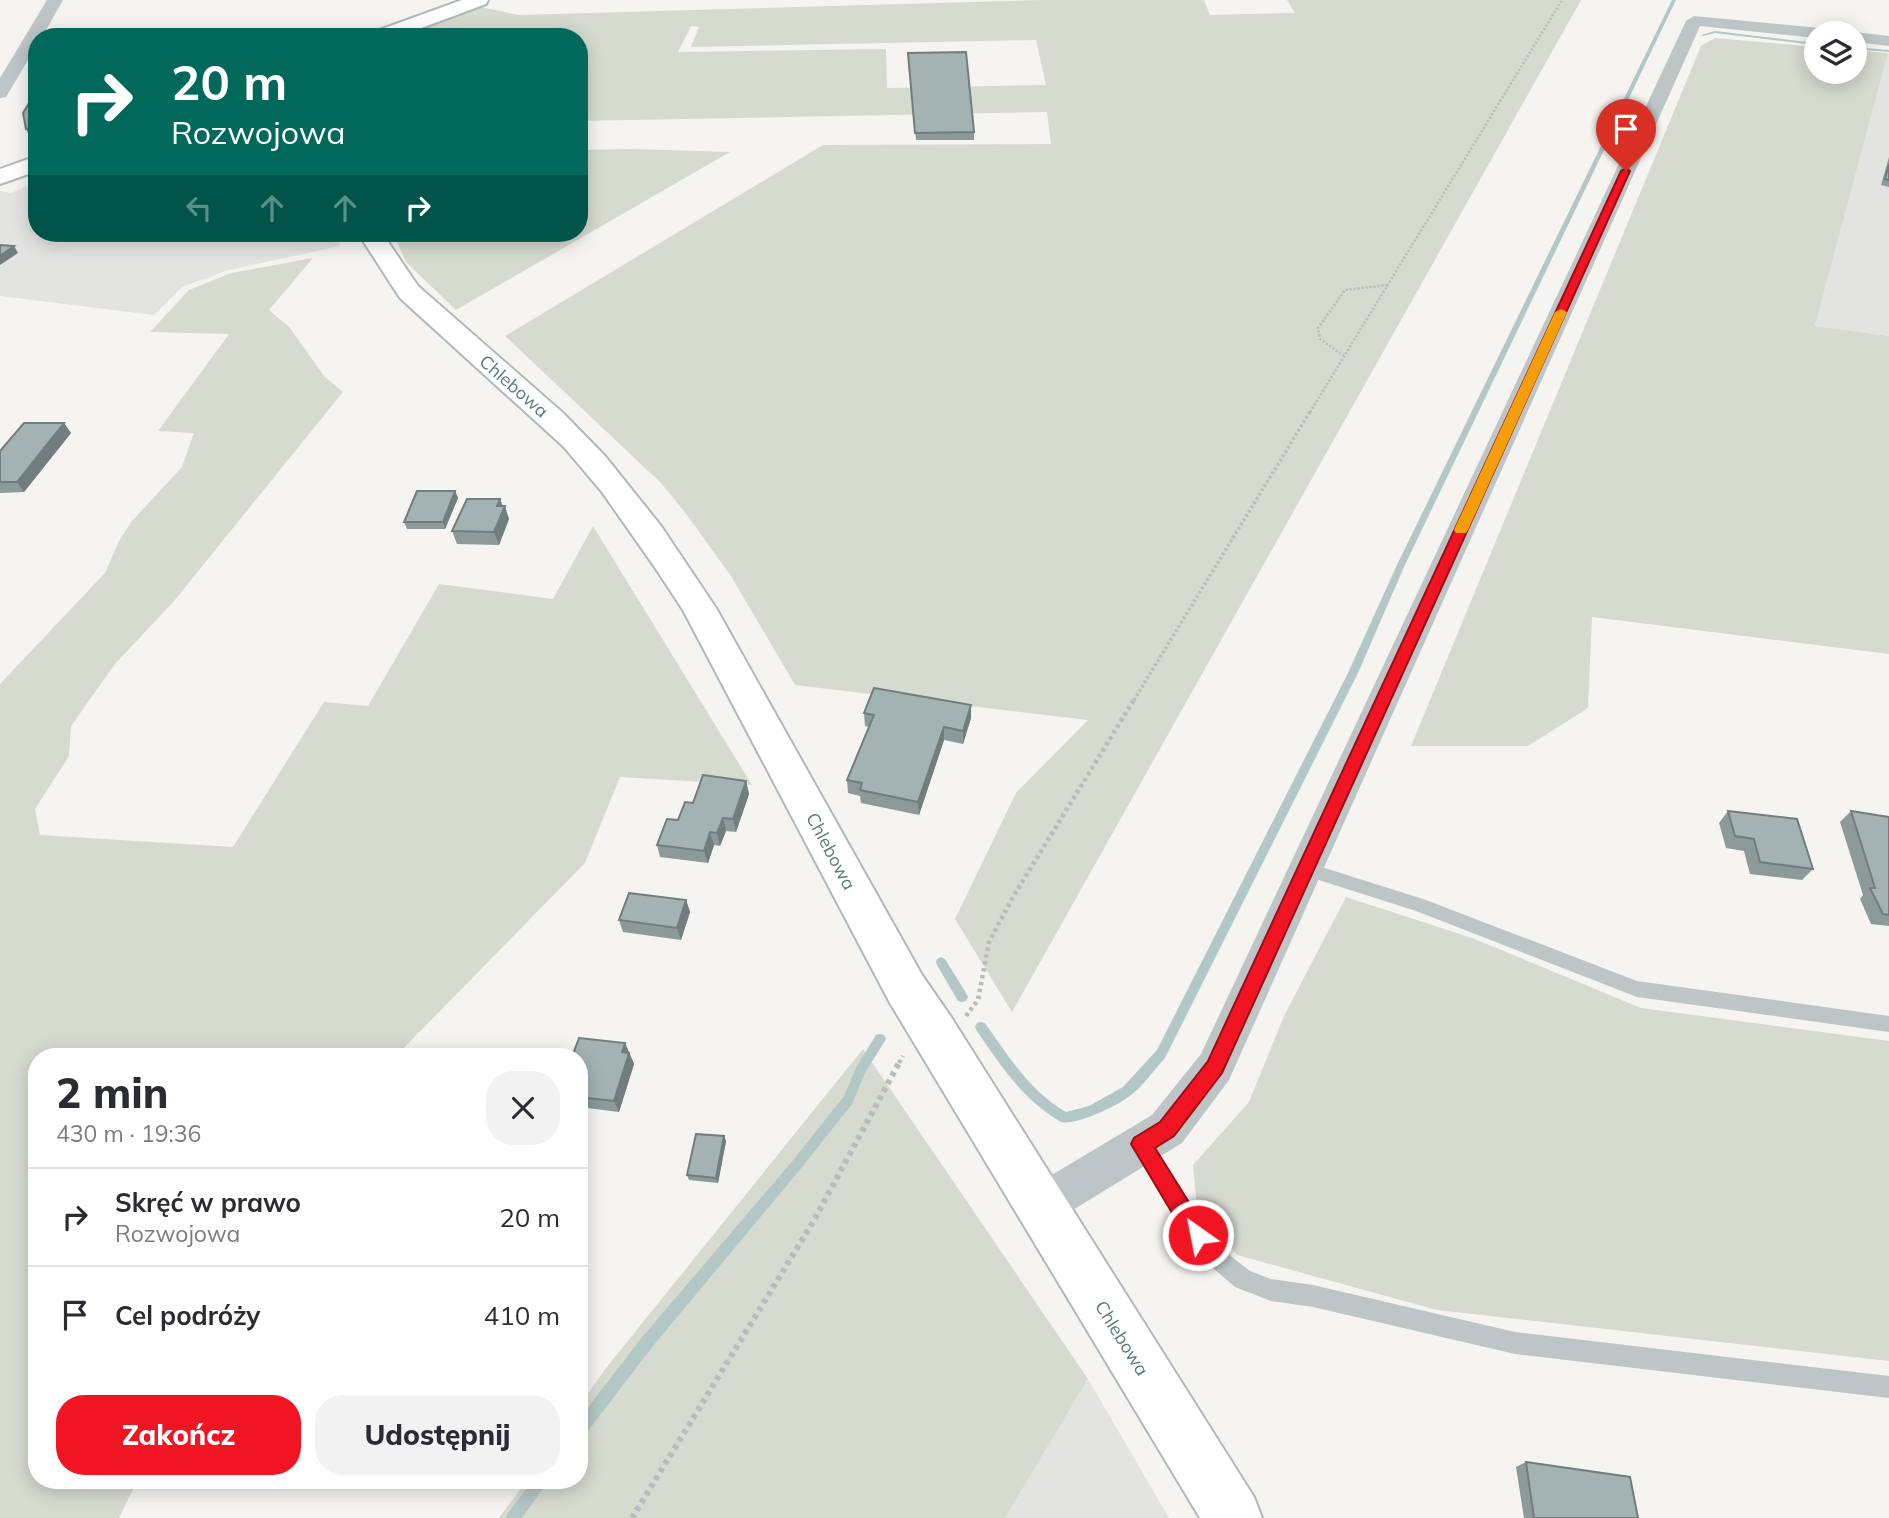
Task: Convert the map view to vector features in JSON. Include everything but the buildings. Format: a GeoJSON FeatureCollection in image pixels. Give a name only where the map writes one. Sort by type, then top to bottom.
{"type":"FeatureCollection","features":[{"type":"Feature","properties":{"kind":"street"},"geometry":{"type":"LineString","coordinates":[[38,28],[55,0]]}},
{"type":"Feature","properties":{"kind":"street"},"geometry":{"type":"LineString","coordinates":[[403,28],[479,0]]}},
{"type":"Feature","properties":{"kind":"street"},"geometry":{"type":"LineString","coordinates":[[1040,1206],[1167,1129],[1215,1067],[1694,21],[1804,31]]}},
{"type":"Feature","properties":{"kind":"street"},"geometry":{"type":"LineString","coordinates":[[1867,38],[1889,41]]}},
{"type":"Feature","properties":{"kind":"street"},"geometry":{"type":"LineString","coordinates":[[0,93],[28,46]]}},
{"type":"Feature","properties":{"kind":"street"},"geometry":{"type":"LineString","coordinates":[[0,177],[28,166]]}},
{"type":"Feature","properties":{"kind":"street","name":"Chlebowa"},"geometry":{"type":"LineString","coordinates":[[375,242],[409,292],[558,424],[620,492],[645,525],[699,608],[900,977],[1233,1518]]}},
{"type":"Feature","properties":{"kind":"lane"},"geometry":{"type":"LineString","coordinates":[[1306,869],[1420,905],[1637,989],[1889,1024]]}},
{"type":"Feature","properties":{"kind":"lane"},"geometry":{"type":"LineString","coordinates":[[1142,1144],[1208,1251],[1243,1279],[1271,1290],[1313,1296],[1515,1343],[1889,1387]]}},
{"type":"Feature","properties":{"kind":"path"},"geometry":{"type":"LineString","coordinates":[[632,1518],[813,1222],[894,1069],[913,1047],[974,1009],[989,942],[1013,897],[1562,0]]}},
{"type":"Feature","properties":{"kind":"path"},"geometry":{"type":"LineString","coordinates":[[1344,356],[1320,339],[1318,328],[1345,290],[1388,285]]}},
{"type":"Feature","properties":{"kind":"shaded area"},"geometry":{"type":"Polygon","coordinates":[[[1041,0],[1204,0],[1210,15],[1295,13],[1287,0],[1581,0],[1012,1012],[955,919],[1016,793],[1088,720],[795,685],[731,576],[661,483],[505,336],[823,145],[1051,144],[1047,112],[588,121],[588,28],[417,28],[476,6],[519,15],[1041,0]],[[691,26],[678,52],[886,49],[887,88],[1046,85],[1036,40],[691,47],[699,27],[691,26]]]}},
{"type":"Feature","properties":{"kind":"shaded area"},"geometry":{"type":"Polygon","coordinates":[[[1715,38],[1804,46],[1804,84],[1867,84],[1867,51],[1888,53],[1815,326],[1889,336],[1889,654],[1592,617],[1588,708],[1528,746],[1411,746],[1701,46],[1715,38]]]}},
{"type":"Feature","properties":{"kind":"shaded area"},"geometry":{"type":"Polygon","coordinates":[[[1889,53],[1889,336],[1815,326],[1889,53]]]}},
{"type":"Feature","properties":{"kind":"shaded area"},"geometry":{"type":"Polygon","coordinates":[[[632,149],[730,152],[588,234],[588,150],[632,149]]]}},
{"type":"Feature","properties":{"kind":"shaded area"},"geometry":{"type":"Polygon","coordinates":[[[28,186],[28,242],[339,242],[340,246],[229,270],[182,287],[154,315],[0,296],[0,191],[11,193],[28,186]]]}},
{"type":"Feature","properties":{"kind":"shaded area"},"geometry":{"type":"Polygon","coordinates":[[[397,242],[574,242],[456,310],[406,262],[397,242]]]}},
{"type":"Feature","properties":{"kind":"shaded area"},"geometry":{"type":"Polygon","coordinates":[[[313,258],[269,310],[290,328],[324,376],[343,392],[174,601],[115,664],[71,726],[69,756],[35,809],[40,835],[233,847],[324,702],[368,706],[439,584],[553,599],[593,526],[752,785],[620,777],[585,863],[404,1048],[28,1048],[28,1489],[133,1489],[119,1518],[0,1518],[0,684],[105,573],[119,541],[132,521],[182,467],[194,433],[158,431],[229,334],[150,332],[189,290],[231,273],[313,258]]]}},
{"type":"Feature","properties":{"kind":"shaded area"},"geometry":{"type":"Polygon","coordinates":[[[1346,897],[1472,938],[1641,1008],[1889,1041],[1889,1361],[1437,1310],[1237,1255],[1196,1199],[1193,1165],[1249,1102],[1284,1016],[1346,897]]]}},
{"type":"Feature","properties":{"kind":"shaded area"},"geometry":{"type":"Polygon","coordinates":[[[863,1049],[1088,1379],[1005,1518],[499,1518],[520,1489],[588,1489],[588,1393],[863,1049]]]}},
{"type":"Feature","properties":{"kind":"shaded area"},"geometry":{"type":"Polygon","coordinates":[[[1088,1379],[1169,1518],[1005,1518],[1088,1379]]]}},
{"type":"Feature","properties":{"kind":"waterway"},"geometry":{"type":"LineString","coordinates":[[981,1027],[1028,1090],[1065,1118],[1091,1111],[1127,1091],[1161,1054],[1353,673],[1400,567],[1674,0]]}},
{"type":"Feature","properties":{"kind":"waterway"},"geometry":{"type":"LineString","coordinates":[[1703,35],[1715,32],[1804,43]]}},
{"type":"Feature","properties":{"kind":"waterway"},"geometry":{"type":"LineString","coordinates":[[1867,49],[1889,51]]}},
{"type":"Feature","properties":{"kind":"waterway"},"geometry":{"type":"LineString","coordinates":[[941,962],[962,997]]}},
{"type":"Feature","properties":{"kind":"waterway"},"geometry":{"type":"LineString","coordinates":[[588,1419],[648,1341],[848,1100],[861,1070],[880,1039]]}},
{"type":"Feature","properties":{"kind":"waterway"},"geometry":{"type":"LineString","coordinates":[[513,1518],[535,1489]]}},
{"type":"Feature","properties":{"kind":"slow traffic"},"geometry":{"type":"LineString","coordinates":[[1461,530],[1561,312]]}},
{"type":"Feature","properties":{"kind":"route"},"geometry":{"type":"LineString","coordinates":[[1198,1235],[1142,1144],[1167,1129],[1215,1067],[1626,171]]}}]}
